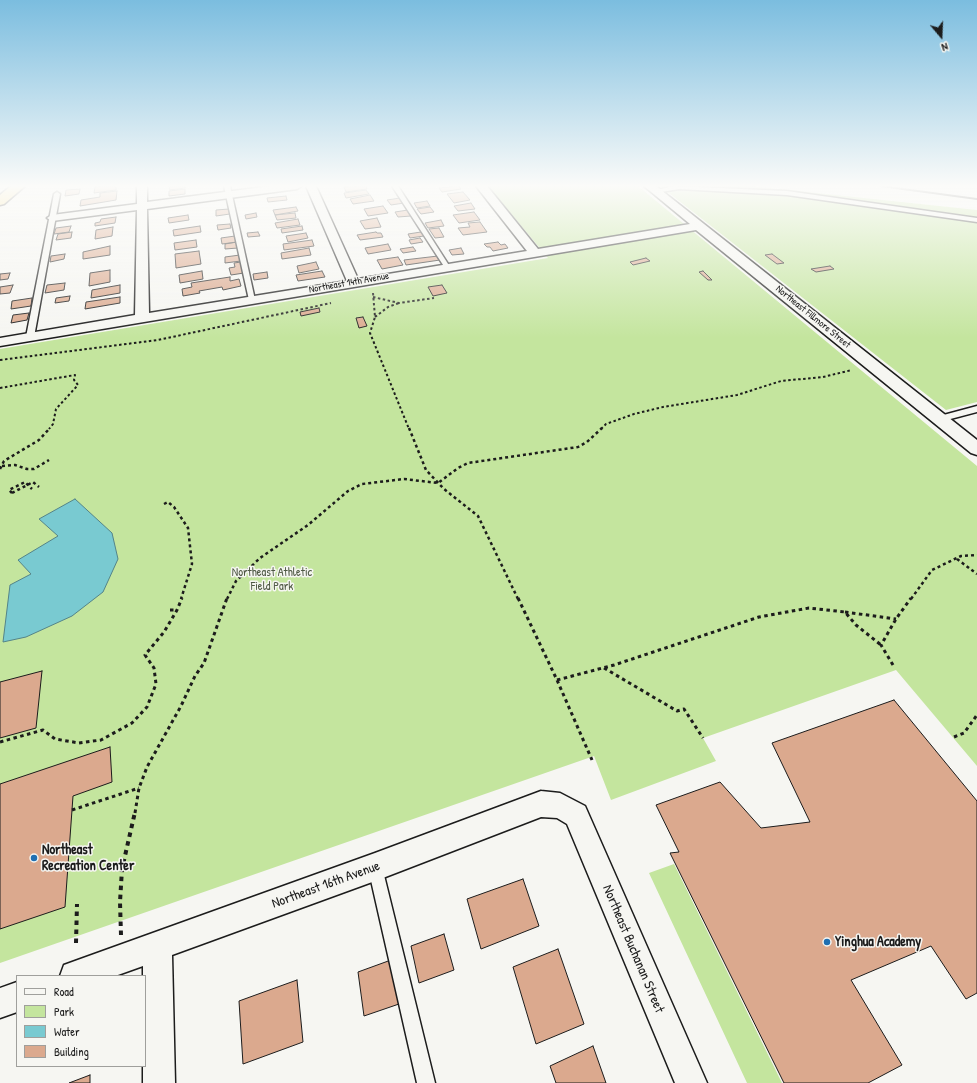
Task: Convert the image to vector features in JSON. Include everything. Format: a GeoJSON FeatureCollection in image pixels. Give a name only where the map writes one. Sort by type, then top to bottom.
{"type":"FeatureCollection","features":[{"type":"Feature","properties":{"kind":"street"},"geometry":{"type":"LineString","coordinates":[[142,318],[143,237]]}},
{"type":"Feature","properties":{"kind":"street"},"geometry":{"type":"LineString","coordinates":[[334,237],[354,282]]}},
{"type":"Feature","properties":{"kind":"street"},"geometry":{"type":"LineString","coordinates":[[522,237],[535,253]]}},
{"type":"Feature","properties":{"kind":"street","name":"Northeast 14th Avenue"},"geometry":{"type":"LineString","coordinates":[[0,342],[634,237]]}},
{"type":"Feature","properties":{"kind":"street","name":"Northeast Fillmore Street"},"geometry":{"type":"LineString","coordinates":[[711,237],[977,449]]}},
{"type":"Feature","properties":{"kind":"street","name":"Northeast 16th Avenue"},"geometry":{"type":"LineString","coordinates":[[78,975],[375,867],[541,804],[560,806],[576,815]]}},
{"type":"Feature","properties":{"kind":"street","name":"Northeast Buchanan Street"},"geometry":{"type":"LineString","coordinates":[[576,815],[691,1083]]}},
{"type":"Feature","properties":{"kind":"street"},"geometry":{"type":"LineString","coordinates":[[157,947],[159,1083]]}},
{"type":"Feature","properties":{"kind":"street"},"geometry":{"type":"LineString","coordinates":[[0,1003],[16,997]]}},
{"type":"Feature","properties":{"kind":"lane"},"geometry":{"type":"LineString","coordinates":[[30,337],[49,237]]}},
{"type":"Feature","properties":{"kind":"lane"},"geometry":{"type":"LineString","coordinates":[[238,237],[252,300]]}},
{"type":"Feature","properties":{"kind":"lane"},"geometry":{"type":"LineString","coordinates":[[427,237],[447,267]]}},
{"type":"Feature","properties":{"kind":"lane"},"geometry":{"type":"LineString","coordinates":[[939,419],[977,409]]}},
{"type":"Feature","properties":{"kind":"lane"},"geometry":{"type":"LineString","coordinates":[[375,867],[426,1083]]}},
{"type":"Feature","properties":{"kind":"path"},"geometry":{"type":"LineString","coordinates":[[373,286],[375,317],[370,333],[426,470],[438,483],[478,516],[557,680],[592,760]]}},
{"type":"Feature","properties":{"kind":"path"},"geometry":{"type":"LineString","coordinates":[[366,294],[373,293]]}},
{"type":"Feature","properties":{"kind":"path"},"geometry":{"type":"LineString","coordinates":[[373,297],[399,303]]}},
{"type":"Feature","properties":{"kind":"path"},"geometry":{"type":"LineString","coordinates":[[375,317],[388,307],[399,303],[434,298]]}},
{"type":"Feature","properties":{"kind":"path"},"geometry":{"type":"LineString","coordinates":[[0,360],[32,358],[151,342],[338,301]]}},
{"type":"Feature","properties":{"kind":"path"},"geometry":{"type":"LineString","coordinates":[[122,959],[120,902],[122,869],[134,821],[139,788],[147,768],[181,706],[195,676],[204,663],[227,599],[236,581],[260,558],[308,525],[348,491],[362,484],[404,479],[438,483],[458,468],[468,463],[578,447],[587,442],[606,424],[634,414],[663,407],[737,395],[781,381],[824,377],[859,368]]}},
{"type":"Feature","properties":{"kind":"path"},"geometry":{"type":"LineString","coordinates":[[0,388],[75,375],[74,380],[78,385],[56,409],[53,424],[46,433],[39,440],[4,461],[0,469]]}},
{"type":"Feature","properties":{"kind":"path"},"geometry":{"type":"LineString","coordinates":[[2,466],[15,465],[27,469],[34,469],[49,460]]}},
{"type":"Feature","properties":{"kind":"path"},"geometry":{"type":"LineString","coordinates":[[32,489],[25,482],[10,490],[12,493],[33,482],[39,487]]}},
{"type":"Feature","properties":{"kind":"path"},"geometry":{"type":"LineString","coordinates":[[0,742],[43,730],[55,739],[80,743],[101,740],[132,723],[148,707],[156,684],[154,668],[145,655],[164,632],[177,610],[185,590],[192,564],[188,528],[174,507],[168,502],[164,504]]}},
{"type":"Feature","properties":{"kind":"path"},"geometry":{"type":"LineString","coordinates":[[881,645],[896,619],[932,570],[961,556],[977,555]]}},
{"type":"Feature","properties":{"kind":"path"},"geometry":{"type":"LineString","coordinates":[[957,559],[977,574]]}},
{"type":"Feature","properties":{"kind":"path"},"geometry":{"type":"LineString","coordinates":[[557,680],[603,668],[759,617],[809,608],[867,614],[896,619]]}},
{"type":"Feature","properties":{"kind":"path"},"geometry":{"type":"LineString","coordinates":[[170,610],[177,610]]}},
{"type":"Feature","properties":{"kind":"path"},"geometry":{"type":"LineString","coordinates":[[845,612],[856,625],[881,645],[893,665]]}},
{"type":"Feature","properties":{"kind":"path"},"geometry":{"type":"LineString","coordinates":[[603,668],[677,711],[684,709],[703,738]]}},
{"type":"Feature","properties":{"kind":"path"},"geometry":{"type":"LineString","coordinates":[[954,737],[964,733],[977,715]]}},
{"type":"Feature","properties":{"kind":"path"},"geometry":{"type":"LineString","coordinates":[[72,810],[139,788]]}},
{"type":"Feature","properties":{"kind":"path"},"geometry":{"type":"LineString","coordinates":[[76,943],[77,904]]}},
{"type":"Feature","properties":{"kind":"green space","name":"Northeast Athletic Field Park"},"geometry":{"type":"Polygon","coordinates":[[[530,237],[699,237],[977,466],[977,766],[896,670],[703,738],[716,761],[611,800],[594,756],[0,963],[0,349],[548,258],[530,237]]]}},
{"type":"Feature","properties":{"kind":"green space"},"geometry":{"type":"Polygon","coordinates":[[[725,237],[977,237],[977,402],[946,410],[725,237]]]}},
{"type":"Feature","properties":{"kind":"green space"},"geometry":{"type":"Polygon","coordinates":[[[674,864],[782,1083],[747,1083],[649,873],[674,864]]]}},
{"type":"Feature","properties":{"kind":"water"},"geometry":{"type":"Polygon","coordinates":[[[75,499],[112,533],[118,559],[103,592],[72,616],[26,637],[3,642],[10,585],[31,574],[18,560],[58,536],[39,519],[75,499]]]}},
{"type":"Feature","properties":{"kind":"building"},"geometry":{"type":"Polygon","coordinates":[[[57,237],[71,237],[71,238],[56,240],[57,237]]]}},
{"type":"Feature","properties":{"kind":"building"},"geometry":{"type":"Polygon","coordinates":[[[95,237],[109,237],[95,239],[95,237]]]}},
{"type":"Feature","properties":{"kind":"building"},"geometry":{"type":"Polygon","coordinates":[[[235,237],[237,242],[222,244],[221,238],[235,237]]]}},
{"type":"Feature","properties":{"kind":"building"},"geometry":{"type":"Polygon","coordinates":[[[286,237],[307,237],[308,238],[288,242],[286,237]]]}},
{"type":"Feature","properties":{"kind":"building"},"geometry":{"type":"Polygon","coordinates":[[[358,237],[383,237],[360,240],[358,237]]]}},
{"type":"Feature","properties":{"kind":"building"},"geometry":{"type":"Polygon","coordinates":[[[420,238],[423,242],[411,244],[409,240],[420,238]]]}},
{"type":"Feature","properties":{"kind":"building"},"geometry":{"type":"Polygon","coordinates":[[[196,240],[197,247],[175,250],[174,243],[196,240]]]}},
{"type":"Feature","properties":{"kind":"building"},"geometry":{"type":"Polygon","coordinates":[[[312,240],[314,246],[284,250],[283,244],[312,240]]]}},
{"type":"Feature","properties":{"kind":"building"},"geometry":{"type":"Polygon","coordinates":[[[237,242],[238,248],[225,249],[225,244],[237,242]]]}},
{"type":"Feature","properties":{"kind":"building"},"geometry":{"type":"Polygon","coordinates":[[[498,242],[501,245],[505,244],[508,248],[493,251],[490,247],[487,247],[484,244],[498,242]]]}},
{"type":"Feature","properties":{"kind":"building"},"geometry":{"type":"Polygon","coordinates":[[[388,244],[391,250],[368,254],[365,248],[388,244]]]}},
{"type":"Feature","properties":{"kind":"building"},"geometry":{"type":"Polygon","coordinates":[[[110,246],[110,255],[83,259],[83,252],[110,246]]]}},
{"type":"Feature","properties":{"kind":"building"},"geometry":{"type":"Polygon","coordinates":[[[413,247],[416,251],[403,253],[400,249],[413,247]]]}},
{"type":"Feature","properties":{"kind":"building"},"geometry":{"type":"Polygon","coordinates":[[[309,248],[311,255],[282,259],[281,253],[309,248]]]}},
{"type":"Feature","properties":{"kind":"building"},"geometry":{"type":"Polygon","coordinates":[[[461,248],[464,254],[452,255],[449,250],[461,248]]]}},
{"type":"Feature","properties":{"kind":"building"},"geometry":{"type":"Polygon","coordinates":[[[199,251],[201,264],[176,268],[175,254],[199,251]]]}},
{"type":"Feature","properties":{"kind":"building"},"geometry":{"type":"Polygon","coordinates":[[[65,254],[64,259],[50,262],[51,256],[65,254]]]}},
{"type":"Feature","properties":{"kind":"building"},"geometry":{"type":"Polygon","coordinates":[[[772,254],[784,263],[777,264],[765,255],[772,254]]]}},
{"type":"Feature","properties":{"kind":"building"},"geometry":{"type":"Polygon","coordinates":[[[240,255],[241,261],[225,263],[225,257],[240,255]]]}},
{"type":"Feature","properties":{"kind":"building"},"geometry":{"type":"Polygon","coordinates":[[[438,256],[440,260],[406,265],[404,260],[438,256]]]}},
{"type":"Feature","properties":{"kind":"building"},"geometry":{"type":"Polygon","coordinates":[[[398,257],[403,265],[382,269],[377,260],[398,257]]]}},
{"type":"Feature","properties":{"kind":"building"},"geometry":{"type":"Polygon","coordinates":[[[646,258],[650,261],[633,265],[630,262],[646,258]]]}},
{"type":"Feature","properties":{"kind":"building"},"geometry":{"type":"Polygon","coordinates":[[[241,262],[244,273],[231,275],[229,268],[235,267],[234,263],[241,262]]]}},
{"type":"Feature","properties":{"kind":"building"},"geometry":{"type":"Polygon","coordinates":[[[316,262],[319,269],[299,273],[297,266],[316,262]]]}},
{"type":"Feature","properties":{"kind":"building"},"geometry":{"type":"Polygon","coordinates":[[[830,266],[834,269],[816,272],[811,269],[830,266]]]}},
{"type":"Feature","properties":{"kind":"building"},"geometry":{"type":"Polygon","coordinates":[[[110,270],[110,282],[89,286],[90,273],[110,270]]]}},
{"type":"Feature","properties":{"kind":"building"},"geometry":{"type":"Polygon","coordinates":[[[202,271],[203,279],[180,283],[179,275],[202,271]]]}},
{"type":"Feature","properties":{"kind":"building"},"geometry":{"type":"Polygon","coordinates":[[[322,271],[325,277],[298,281],[296,275],[322,271]]]}},
{"type":"Feature","properties":{"kind":"building"},"geometry":{"type":"Polygon","coordinates":[[[703,271],[712,280],[708,280],[699,272],[703,271]]]}},
{"type":"Feature","properties":{"kind":"building"},"geometry":{"type":"Polygon","coordinates":[[[267,272],[268,278],[254,280],[253,274],[267,272]]]}},
{"type":"Feature","properties":{"kind":"building"},"geometry":{"type":"Polygon","coordinates":[[[10,273],[8,279],[0,280],[0,274],[10,273]]]}},
{"type":"Feature","properties":{"kind":"building"},"geometry":{"type":"Polygon","coordinates":[[[230,277],[230,281],[239,279],[241,286],[223,290],[222,287],[199,291],[200,293],[183,296],[182,289],[192,287],[191,283],[230,277]]]}},
{"type":"Feature","properties":{"kind":"building"},"geometry":{"type":"Polygon","coordinates":[[[65,283],[64,290],[45,293],[47,285],[65,283]]]}},
{"type":"Feature","properties":{"kind":"building"},"geometry":{"type":"Polygon","coordinates":[[[13,285],[10,293],[0,294],[0,287],[13,285]]]}},
{"type":"Feature","properties":{"kind":"building"},"geometry":{"type":"Polygon","coordinates":[[[120,285],[120,293],[91,298],[92,290],[120,285]]]}},
{"type":"Feature","properties":{"kind":"building"},"geometry":{"type":"Polygon","coordinates":[[[442,285],[447,293],[433,296],[428,287],[442,285]]]}},
{"type":"Feature","properties":{"kind":"building"},"geometry":{"type":"Polygon","coordinates":[[[70,296],[69,301],[55,303],[56,298],[70,296]]]}},
{"type":"Feature","properties":{"kind":"building"},"geometry":{"type":"Polygon","coordinates":[[[120,297],[120,303],[85,309],[86,302],[120,297]]]}},
{"type":"Feature","properties":{"kind":"building"},"geometry":{"type":"Polygon","coordinates":[[[32,298],[31,306],[11,309],[12,301],[32,298]]]}},
{"type":"Feature","properties":{"kind":"building"},"geometry":{"type":"Polygon","coordinates":[[[319,308],[320,312],[301,316],[300,312],[319,308]]]}},
{"type":"Feature","properties":{"kind":"building"},"geometry":{"type":"Polygon","coordinates":[[[29,313],[27,320],[11,323],[13,315],[29,313]]]}},
{"type":"Feature","properties":{"kind":"building"},"geometry":{"type":"Polygon","coordinates":[[[363,317],[367,326],[359,328],[356,318],[363,317]]]}},
{"type":"Feature","properties":{"kind":"building"},"geometry":{"type":"Polygon","coordinates":[[[42,671],[36,728],[0,738],[0,682],[42,671]]]}},
{"type":"Feature","properties":{"kind":"building","name":"Yinghua Academy"},"geometry":{"type":"Polygon","coordinates":[[[894,700],[977,801],[977,993],[966,999],[931,946],[851,980],[902,1065],[868,1083],[784,1083],[670,853],[679,852],[656,805],[720,782],[761,828],[810,822],[772,743],[894,700]]]}},
{"type":"Feature","properties":{"kind":"building","name":"Northeast Recreation Center"},"geometry":{"type":"Polygon","coordinates":[[[110,747],[112,782],[73,796],[65,907],[0,929],[0,784],[110,747]]]}},
{"type":"Feature","properties":{"kind":"building"},"geometry":{"type":"Polygon","coordinates":[[[523,879],[539,926],[481,949],[467,899],[523,879]]]}},
{"type":"Feature","properties":{"kind":"building"},"geometry":{"type":"Polygon","coordinates":[[[444,934],[454,970],[419,983],[411,946],[444,934]]]}},
{"type":"Feature","properties":{"kind":"building"},"geometry":{"type":"Polygon","coordinates":[[[558,949],[584,1024],[536,1044],[513,967],[558,949]]]}},
{"type":"Feature","properties":{"kind":"building"},"geometry":{"type":"Polygon","coordinates":[[[391,960],[399,1004],[364,1016],[358,972],[391,960]]]}},
{"type":"Feature","properties":{"kind":"building"},"geometry":{"type":"Polygon","coordinates":[[[297,980],[303,1042],[243,1064],[239,1001],[297,980]]]}},
{"type":"Feature","properties":{"kind":"building"},"geometry":{"type":"Polygon","coordinates":[[[593,1046],[606,1083],[556,1083],[550,1066],[593,1046]]]}},
{"type":"Feature","properties":{"kind":"building"},"geometry":{"type":"Polygon","coordinates":[[[90,1075],[90,1083],[69,1083],[90,1075]]]}},
{"type":"Feature","properties":{"kind":"place","name":"Northeast Recreation Center"},"geometry":{"type":"Point","coordinates":[34,858]}},
{"type":"Feature","properties":{"kind":"place","name":"Yinghua Academy"},"geometry":{"type":"Point","coordinates":[827,942]}}]}
